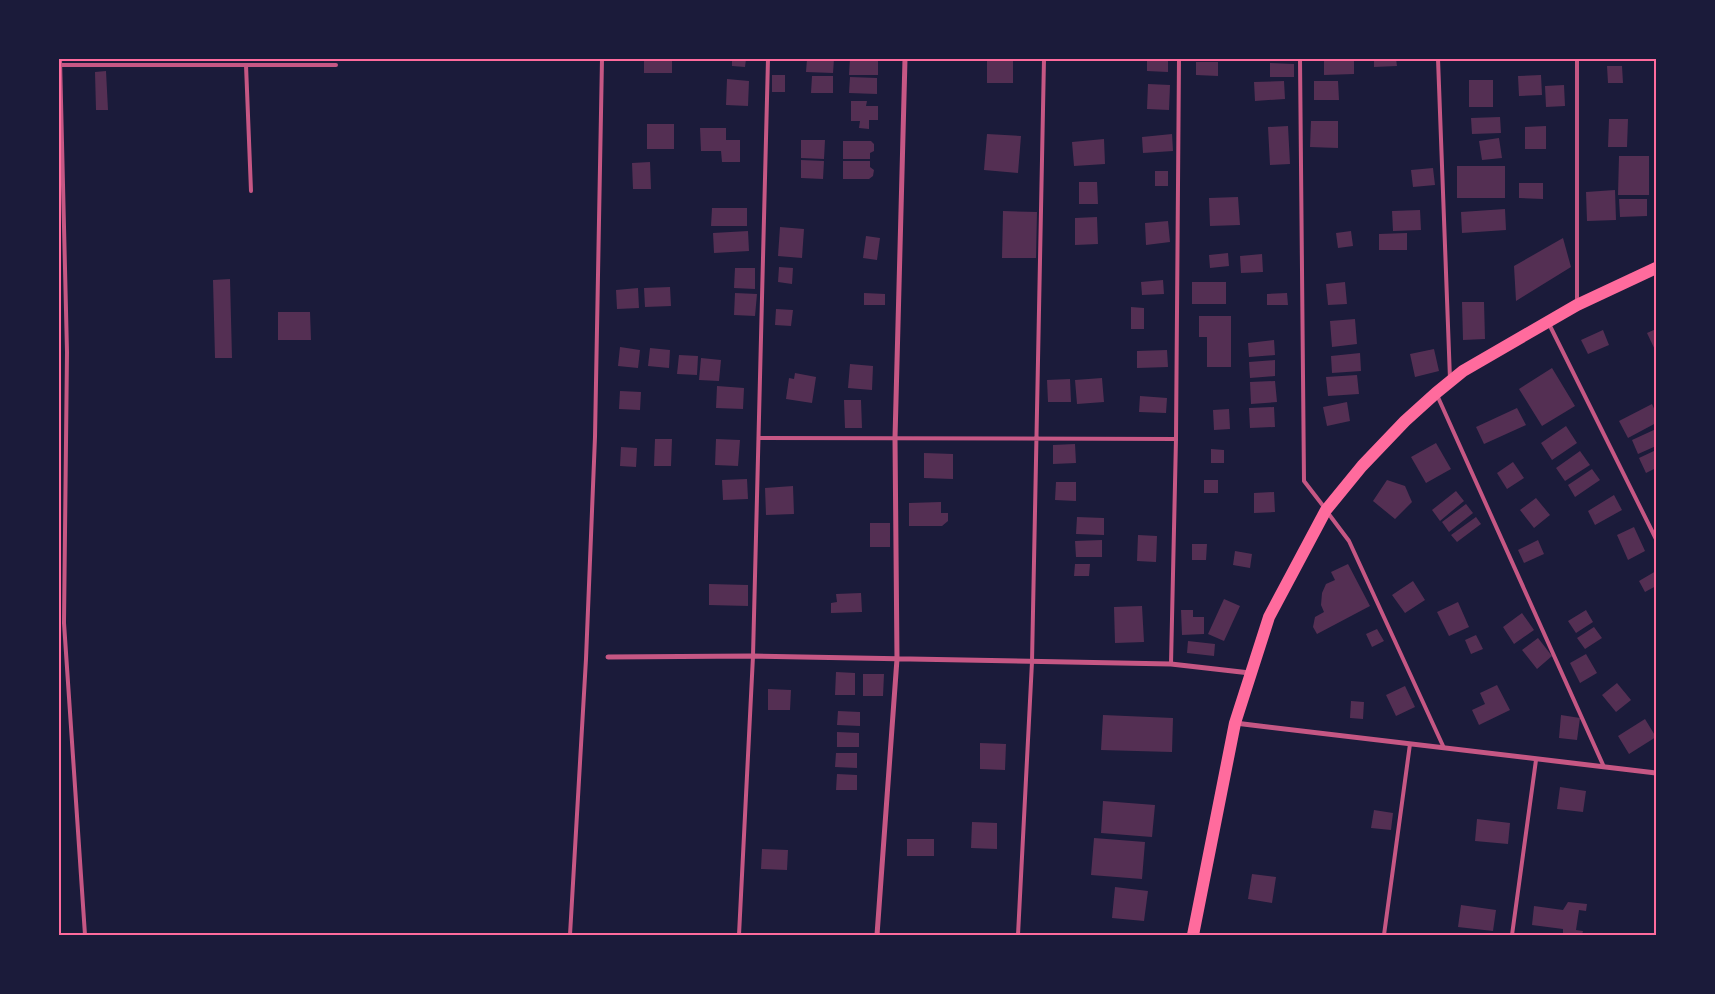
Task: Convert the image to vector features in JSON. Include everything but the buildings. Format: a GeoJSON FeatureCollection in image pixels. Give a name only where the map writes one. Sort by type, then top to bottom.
{"type":"FeatureCollection","features":[{"type":"Feature","properties":{"kind":"main road"},"geometry":{"type":"LineString","coordinates":[[1193,935],[1235,723],[1269,617],[1326,510],[1362,466],[1436,393],[1463,371],[1577,305],[1656,268]]}},
{"type":"Feature","properties":{"kind":"street"},"geometry":{"type":"LineString","coordinates":[[877,935],[897,659],[895,438],[905,59]]}},
{"type":"Feature","properties":{"kind":"street"},"geometry":{"type":"LineString","coordinates":[[608,657],[753,656],[1171,664],[1251,673]]}},
{"type":"Feature","properties":{"kind":"street"},"geometry":{"type":"LineString","coordinates":[[1235,723],[1656,773]]}},
{"type":"Feature","properties":{"kind":"lane"},"geometry":{"type":"LineString","coordinates":[[60,59],[66,352],[64,623],[86,935]]}},
{"type":"Feature","properties":{"kind":"lane"},"geometry":{"type":"LineString","coordinates":[[146,59],[146,65]]}},
{"type":"Feature","properties":{"kind":"lane"},"geometry":{"type":"LineString","coordinates":[[217,59],[217,65]]}},
{"type":"Feature","properties":{"kind":"lane"},"geometry":{"type":"LineString","coordinates":[[570,935],[586,659],[595,437],[602,59]]}},
{"type":"Feature","properties":{"kind":"lane"},"geometry":{"type":"LineString","coordinates":[[739,935],[753,656],[768,59]]}},
{"type":"Feature","properties":{"kind":"lane"},"geometry":{"type":"LineString","coordinates":[[1018,935],[1032,662],[1044,59]]}},
{"type":"Feature","properties":{"kind":"lane"},"geometry":{"type":"LineString","coordinates":[[1171,664],[1176,440],[1180,59]]}},
{"type":"Feature","properties":{"kind":"lane"},"geometry":{"type":"LineString","coordinates":[[1300,59],[1304,481],[1349,541],[1444,748]]}},
{"type":"Feature","properties":{"kind":"lane"},"geometry":{"type":"LineString","coordinates":[[1438,59],[1450,381]]}},
{"type":"Feature","properties":{"kind":"lane"},"geometry":{"type":"LineString","coordinates":[[1577,59],[1577,305]]}},
{"type":"Feature","properties":{"kind":"lane"},"geometry":{"type":"LineString","coordinates":[[60,65],[336,65]]}},
{"type":"Feature","properties":{"kind":"lane"},"geometry":{"type":"LineString","coordinates":[[246,65],[251,191]]}},
{"type":"Feature","properties":{"kind":"lane"},"geometry":{"type":"LineString","coordinates":[[1548,322],[1656,539]]}},
{"type":"Feature","properties":{"kind":"lane"},"geometry":{"type":"LineString","coordinates":[[1436,393],[1605,768]]}},
{"type":"Feature","properties":{"kind":"lane"},"geometry":{"type":"LineString","coordinates":[[759,438],[1176,440]]}},
{"type":"Feature","properties":{"kind":"lane"},"geometry":{"type":"LineString","coordinates":[[1384,935],[1410,744]]}},
{"type":"Feature","properties":{"kind":"lane"},"geometry":{"type":"LineString","coordinates":[[1512,935],[1536,760]]}}]}
